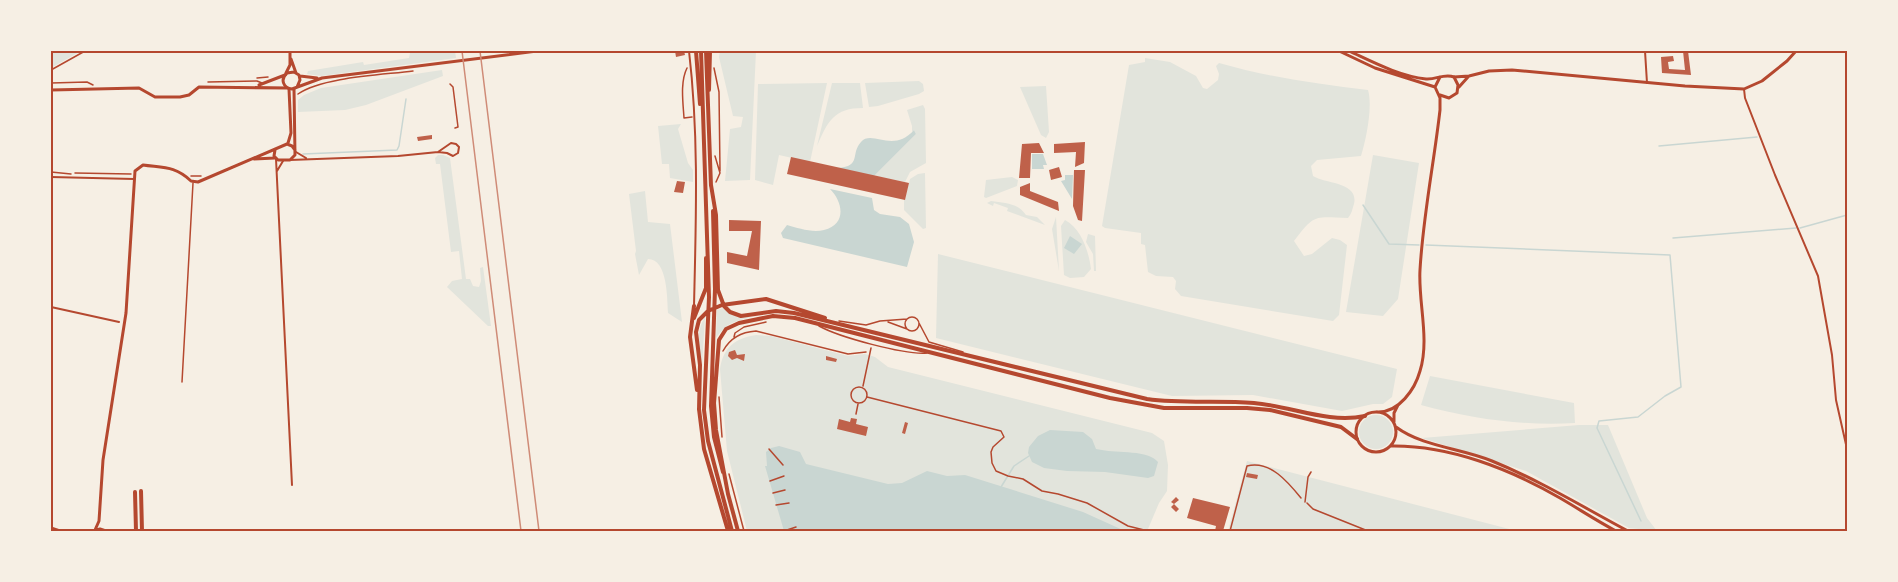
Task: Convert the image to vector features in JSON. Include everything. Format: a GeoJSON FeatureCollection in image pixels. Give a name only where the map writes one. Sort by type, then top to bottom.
{"type":"FeatureCollection","features":[{"type":"Feature","properties":{"kind":"highway"},"geometry":{"type":"LineString","coordinates":[[699,51],[698,89],[703,115],[709,297],[705,420],[730,531]]}},
{"type":"Feature","properties":{"kind":"highway"},"geometry":{"type":"LineString","coordinates":[[708,51],[707,109],[715,290],[711,414],[716,444],[739,531]]}},
{"type":"Feature","properties":{"kind":"highway"},"geometry":{"type":"LineString","coordinates":[[711,185],[716,215],[720,299],[726,309],[741,316],[785,312],[1147,399],[1188,403],[1256,403],[1340,418],[1365,416]]}},
{"type":"Feature","properties":{"kind":"highway"},"geometry":{"type":"LineString","coordinates":[[692,324],[705,291],[708,241]]}},
{"type":"Feature","properties":{"kind":"highway"},"geometry":{"type":"LineString","coordinates":[[699,410],[700,368],[696,332],[699,320],[704,313],[712,308],[758,299],[773,300],[833,322]]}},
{"type":"Feature","properties":{"kind":"highway"},"geometry":{"type":"LineString","coordinates":[[694,306],[690,337],[705,449],[730,531]]}},
{"type":"Feature","properties":{"kind":"highway"},"geometry":{"type":"LineString","coordinates":[[728,494],[716,430],[714,403],[717,346],[720,336],[731,326],[772,317],[795,318],[1147,406],[1178,409],[1247,408],[1292,415],[1341,427],[1357,439]]}},
{"type":"Feature","properties":{"kind":"highway"},"geometry":{"type":"LineString","coordinates":[[141,491],[142,531]]}},
{"type":"Feature","properties":{"kind":"highway"},"geometry":{"type":"LineString","coordinates":[[135,492],[136,531]]}},
{"type":"Feature","properties":{"kind":"main road"},"geometry":{"type":"LineString","coordinates":[[253,159],[287,160],[294,156],[296,88],[300,80],[290,51]]}},
{"type":"Feature","properties":{"kind":"main road"},"geometry":{"type":"LineString","coordinates":[[52,89],[139,88],[155,97],[180,97],[189,95],[199,87],[296,88],[322,78],[537,51]]}},
{"type":"Feature","properties":{"kind":"main road"},"geometry":{"type":"LineString","coordinates":[[1339,51],[1375,68],[1436,87]]}},
{"type":"Feature","properties":{"kind":"main road"},"geometry":{"type":"LineString","coordinates":[[1349,51],[1375,63],[1426,79],[1446,75],[1469,76],[1490,71],[1512,70],[1647,83],[1744,89],[1762,81],[1796,51]]}},
{"type":"Feature","properties":{"kind":"main road"},"geometry":{"type":"LineString","coordinates":[[105,530],[94,530],[99,521],[103,460],[126,313],[136,169],[143,165],[179,170],[193,182],[209,178],[284,144],[291,133],[288,88],[283,80],[291,58]]}},
{"type":"Feature","properties":{"kind":"main road"},"geometry":{"type":"LineString","coordinates":[[251,86],[263,84],[292,72],[322,78]]}},
{"type":"Feature","properties":{"kind":"main road"},"geometry":{"type":"LineString","coordinates":[[1440,110],[1447,98],[1455,94],[1469,76]]}},
{"type":"Feature","properties":{"kind":"main road"},"geometry":{"type":"LineString","coordinates":[[1440,77],[1436,87],[1440,110],[1420,271],[1424,350],[1422,366],[1413,390],[1401,401],[1387,411],[1365,416],[1357,426],[1357,439],[1362,446],[1372,452],[1381,452],[1391,446],[1415,446],[1491,466],[1552,494],[1616,531]]}},
{"type":"Feature","properties":{"kind":"main road"},"geometry":{"type":"LineString","coordinates":[[1454,77],[1459,87]]}},
{"type":"Feature","properties":{"kind":"main road"},"geometry":{"type":"LineString","coordinates":[[1439,95],[1447,98]]}},
{"type":"Feature","properties":{"kind":"main road"},"geometry":{"type":"LineString","coordinates":[[284,144],[291,145],[295,150]]}},
{"type":"Feature","properties":{"kind":"main road"},"geometry":{"type":"LineString","coordinates":[[275,158],[276,149]]}},
{"type":"Feature","properties":{"kind":"main road"},"geometry":{"type":"LineString","coordinates":[[1391,446],[1395,438],[1396,427],[1394,413],[1401,401]]}},
{"type":"Feature","properties":{"kind":"main road"},"geometry":{"type":"LineString","coordinates":[[1377,412],[1388,416],[1394,422]]}},
{"type":"Feature","properties":{"kind":"main road"},"geometry":{"type":"LineString","coordinates":[[1396,427],[1414,438],[1469,453],[1511,469],[1628,531]]}},
{"type":"Feature","properties":{"kind":"main road"},"geometry":{"type":"LineString","coordinates":[[99,521],[105,530]]}},
{"type":"Feature","properties":{"kind":"main road"},"geometry":{"type":"LineString","coordinates":[[51,528],[60,531]]}},
{"type":"Feature","properties":{"kind":"street"},"geometry":{"type":"LineString","coordinates":[[51,70],[85,51]]}},
{"type":"Feature","properties":{"kind":"street"},"geometry":{"type":"LineString","coordinates":[[689,51],[696,124],[697,166],[694,306]]}},
{"type":"Feature","properties":{"kind":"street"},"geometry":{"type":"LineString","coordinates":[[1645,51],[1647,83]]}},
{"type":"Feature","properties":{"kind":"street"},"geometry":{"type":"LineString","coordinates":[[208,82],[257,81],[263,84]]}},
{"type":"Feature","properties":{"kind":"street"},"geometry":{"type":"LineString","coordinates":[[1744,89],[1745,98],[1758,132],[1818,276],[1832,355],[1834,391],[1847,449]]}},
{"type":"Feature","properties":{"kind":"street"},"geometry":{"type":"LineString","coordinates":[[276,180],[279,166],[287,160],[398,156],[438,152],[455,156],[459,150],[454,143],[438,152]]}},
{"type":"Feature","properties":{"kind":"street"},"geometry":{"type":"LineString","coordinates":[[447,147],[447,153]]}},
{"type":"Feature","properties":{"kind":"street"},"geometry":{"type":"LineString","coordinates":[[295,150],[299,155],[309,158]]}},
{"type":"Feature","properties":{"kind":"street"},"geometry":{"type":"LineString","coordinates":[[275,158],[292,485]]}},
{"type":"Feature","properties":{"kind":"street"},"geometry":{"type":"LineString","coordinates":[[51,177],[134,179]]}},
{"type":"Feature","properties":{"kind":"street"},"geometry":{"type":"LineString","coordinates":[[182,382],[193,182]]}},
{"type":"Feature","properties":{"kind":"street"},"geometry":{"type":"LineString","coordinates":[[51,307],[119,322]]}},
{"type":"Feature","properties":{"kind":"street"},"geometry":{"type":"LineString","coordinates":[[833,322],[866,325],[915,317],[929,342],[956,349],[969,356]]}},
{"type":"Feature","properties":{"kind":"street"},"geometry":{"type":"LineString","coordinates":[[907,319],[905,325],[908,329]]}},
{"type":"Feature","properties":{"kind":"street"},"geometry":{"type":"LineString","coordinates":[[887,321],[915,330],[919,322]]}},
{"type":"Feature","properties":{"kind":"street"},"geometry":{"type":"LineString","coordinates":[[862,387],[872,348]]}},
{"type":"Feature","properties":{"kind":"street"},"geometry":{"type":"LineString","coordinates":[[862,387],[866,390],[867,397],[864,402],[858,403],[852,400],[851,393],[854,388],[862,387]]}},
{"type":"Feature","properties":{"kind":"street"},"geometry":{"type":"LineString","coordinates":[[856,414],[858,403]]}},
{"type":"Feature","properties":{"kind":"street"},"geometry":{"type":"LineString","coordinates":[[1305,502],[1308,477],[1311,472]]}},
{"type":"Feature","properties":{"kind":"path"},"geometry":{"type":"LineString","coordinates":[[712,85],[713,62],[719,92],[720,173],[714,149]]}},
{"type":"Feature","properties":{"kind":"path"},"geometry":{"type":"LineString","coordinates":[[684,118],[682,100],[685,74],[689,66]]}},
{"type":"Feature","properties":{"kind":"path"},"geometry":{"type":"LineString","coordinates":[[296,96],[306,89],[347,80],[418,70]]}},
{"type":"Feature","properties":{"kind":"path"},"geometry":{"type":"LineString","coordinates":[[51,83],[87,82],[94,85]]}},
{"type":"Feature","properties":{"kind":"path"},"geometry":{"type":"LineString","coordinates":[[450,84],[453,87],[458,127],[455,128]]}},
{"type":"Feature","properties":{"kind":"path"},"geometry":{"type":"LineString","coordinates":[[51,172],[130,174]]}},
{"type":"Feature","properties":{"kind":"path"},"geometry":{"type":"LineString","coordinates":[[734,337],[735,333],[742,328],[766,322]]}},
{"type":"Feature","properties":{"kind":"path"},"geometry":{"type":"LineString","coordinates":[[721,356],[726,344],[734,337],[744,333],[758,332],[848,354],[870,353]]}},
{"type":"Feature","properties":{"kind":"path"},"geometry":{"type":"LineString","coordinates":[[719,391],[723,442]]}},
{"type":"Feature","properties":{"kind":"path"},"geometry":{"type":"LineString","coordinates":[[867,397],[1001,431],[1004,437],[993,447],[991,456],[995,470],[1004,475],[1023,479],[1042,492],[1058,494],[1087,503],[1128,526],[1148,531]]}},
{"type":"Feature","properties":{"kind":"path"},"geometry":{"type":"LineString","coordinates":[[769,449],[783,465]]}},
{"type":"Feature","properties":{"kind":"path"},"geometry":{"type":"LineString","coordinates":[[1230,531],[1247,465],[1262,465],[1278,474],[1313,510],[1368,531]]}},
{"type":"Feature","properties":{"kind":"path"},"geometry":{"type":"LineString","coordinates":[[729,472],[744,531]]}},
{"type":"Feature","properties":{"kind":"path"},"geometry":{"type":"LineString","coordinates":[[770,480],[784,476]]}},
{"type":"Feature","properties":{"kind":"path"},"geometry":{"type":"LineString","coordinates":[[773,493],[785,490]]}},
{"type":"Feature","properties":{"kind":"path"},"geometry":{"type":"LineString","coordinates":[[776,505],[789,503]]}},
{"type":"Feature","properties":{"kind":"path"},"geometry":{"type":"LineString","coordinates":[[784,531],[796,527]]}},
{"type":"Feature","properties":{"kind":"shaded area"},"geometry":{"type":"Polygon","coordinates":[[[51,51],[81,51],[51,68],[51,51]]]}},
{"type":"Feature","properties":{"kind":"shaded area"},"geometry":{"type":"Polygon","coordinates":[[[455,51],[456,58],[321,76],[307,74],[308,71],[363,62],[364,65],[409,58],[410,53],[455,51]]]}},
{"type":"Feature","properties":{"kind":"shaded area"},"geometry":{"type":"Polygon","coordinates":[[[720,51],[756,51],[750,180],[725,181],[730,129],[741,127],[743,117],[733,116],[719,57],[720,51]]]}},
{"type":"Feature","properties":{"kind":"shaded area"},"geometry":{"type":"Polygon","coordinates":[[[1145,58],[1170,62],[1196,76],[1203,88],[1207,89],[1218,80],[1219,74],[1216,66],[1219,63],[1293,80],[1368,90],[1367,133],[1361,156],[1317,160],[1311,166],[1313,176],[1352,191],[1354,204],[1351,213],[1348,218],[1322,217],[1316,219],[1307,225],[1294,241],[1304,256],[1312,254],[1332,238],[1347,245],[1339,315],[1333,321],[1181,296],[1175,289],[1176,281],[1173,277],[1156,276],[1148,272],[1145,245],[1141,244],[1141,233],[1102,226],[1129,65],[1145,62],[1145,58]]]}},
{"type":"Feature","properties":{"kind":"shaded area"},"geometry":{"type":"Polygon","coordinates":[[[442,70],[443,76],[366,105],[345,110],[298,112],[298,100],[321,88],[442,70]]]}},
{"type":"Feature","properties":{"kind":"shaded area"},"geometry":{"type":"Polygon","coordinates":[[[919,81],[923,84],[924,91],[919,94],[869,107],[865,83],[919,81]]]}},
{"type":"Feature","properties":{"kind":"shaded area"},"geometry":{"type":"Polygon","coordinates":[[[827,83],[810,162],[779,155],[773,185],[755,180],[758,84],[827,83]]]}},
{"type":"Feature","properties":{"kind":"shaded area"},"geometry":{"type":"Polygon","coordinates":[[[832,83],[860,83],[863,108],[839,113],[829,123],[817,146],[832,83]]]}},
{"type":"Feature","properties":{"kind":"shaded area"},"geometry":{"type":"Polygon","coordinates":[[[1046,86],[1049,132],[1046,138],[1041,135],[1020,87],[1046,86]]]}},
{"type":"Feature","properties":{"kind":"shaded area"},"geometry":{"type":"Polygon","coordinates":[[[923,105],[926,163],[910,172],[905,182],[874,176],[916,134],[914,130],[912,132],[907,110],[923,105]]]}},
{"type":"Feature","properties":{"kind":"shaded area"},"geometry":{"type":"Polygon","coordinates":[[[681,124],[678,129],[688,163],[693,170],[693,182],[670,178],[669,164],[662,164],[658,126],[681,124]]]}},
{"type":"Feature","properties":{"kind":"shaded area"},"geometry":{"type":"Polygon","coordinates":[[[914,130],[916,134],[874,176],[838,168],[853,162],[858,146],[866,139],[898,140],[914,130]]]}},
{"type":"Feature","properties":{"kind":"shaded area"},"geometry":{"type":"Polygon","coordinates":[[[1032,154],[1043,154],[1047,165],[1043,165],[1044,169],[1032,169],[1032,154]]]}},
{"type":"Feature","properties":{"kind":"shaded area"},"geometry":{"type":"Polygon","coordinates":[[[438,155],[450,158],[466,279],[470,279],[473,286],[479,287],[480,268],[483,267],[491,326],[488,326],[447,287],[452,281],[462,279],[459,251],[451,252],[440,164],[436,164],[435,158],[438,155]]]}},
{"type":"Feature","properties":{"kind":"shaded area"},"geometry":{"type":"Polygon","coordinates":[[[1373,155],[1419,163],[1398,299],[1383,316],[1346,312],[1373,155]]]}},
{"type":"Feature","properties":{"kind":"shaded area"},"geometry":{"type":"Polygon","coordinates":[[[925,173],[926,228],[923,229],[904,210],[904,199],[910,179],[925,173]]]}},
{"type":"Feature","properties":{"kind":"shaded area"},"geometry":{"type":"Polygon","coordinates":[[[1065,175],[1073,175],[1072,199],[1061,181],[1065,180],[1065,175]]]}},
{"type":"Feature","properties":{"kind":"shaded area"},"geometry":{"type":"Polygon","coordinates":[[[1012,177],[1018,180],[1017,186],[984,197],[986,180],[1012,177]]]}},
{"type":"Feature","properties":{"kind":"shaded area"},"geometry":{"type":"Polygon","coordinates":[[[830,189],[872,198],[874,210],[880,214],[900,217],[909,224],[914,242],[907,267],[783,238],[781,233],[787,225],[819,231],[836,223],[840,206],[830,189]]]}},
{"type":"Feature","properties":{"kind":"shaded area"},"geometry":{"type":"Polygon","coordinates":[[[645,191],[648,222],[670,224],[682,322],[668,313],[667,290],[659,265],[648,259],[639,275],[629,194],[645,191]]]}},
{"type":"Feature","properties":{"kind":"shaded area"},"geometry":{"type":"Polygon","coordinates":[[[991,201],[1015,206],[1026,215],[1037,217],[1045,225],[1007,211],[1008,208],[987,203],[991,201]]]}},
{"type":"Feature","properties":{"kind":"shaded area"},"geometry":{"type":"Polygon","coordinates":[[[1056,217],[1059,271],[1052,229],[1056,217]]]}},
{"type":"Feature","properties":{"kind":"shaded area"},"geometry":{"type":"Polygon","coordinates":[[[1065,220],[1076,229],[1086,248],[1091,269],[1084,277],[1070,278],[1064,275],[1061,226],[1065,220]]]}},
{"type":"Feature","properties":{"kind":"shaded area"},"geometry":{"type":"Polygon","coordinates":[[[1088,234],[1095,236],[1096,271],[1094,271],[1093,254],[1086,242],[1088,234]]]}},
{"type":"Feature","properties":{"kind":"shaded area"},"geometry":{"type":"Polygon","coordinates":[[[1070,236],[1082,244],[1074,254],[1064,248],[1070,236]]]}},
{"type":"Feature","properties":{"kind":"shaded area"},"geometry":{"type":"Polygon","coordinates":[[[938,254],[1397,369],[1392,397],[1383,404],[1342,411],[1253,395],[1172,396],[936,338],[938,254]]]}},
{"type":"Feature","properties":{"kind":"shaded area"},"geometry":{"type":"Polygon","coordinates":[[[723,308],[737,317],[751,317],[731,324],[716,338],[717,310],[723,308]]]}},
{"type":"Feature","properties":{"kind":"shaded area"},"geometry":{"type":"Polygon","coordinates":[[[705,317],[702,366],[699,335],[705,317]]]}},
{"type":"Feature","properties":{"kind":"shaded area"},"geometry":{"type":"Polygon","coordinates":[[[756,335],[771,336],[848,356],[865,354],[875,357],[888,367],[1152,433],[1164,441],[1168,465],[1167,491],[1148,529],[1151,531],[747,531],[727,451],[720,369],[724,355],[731,345],[756,335]]]}},
{"type":"Feature","properties":{"kind":"shaded area"},"geometry":{"type":"Polygon","coordinates":[[[1430,376],[1574,403],[1575,423],[1498,420],[1421,405],[1430,376]]]}},
{"type":"Feature","properties":{"kind":"shaded area"},"geometry":{"type":"Polygon","coordinates":[[[1376,415],[1388,420],[1393,432],[1388,444],[1376,449],[1364,444],[1359,432],[1364,420],[1376,415]]]}},
{"type":"Feature","properties":{"kind":"shaded area"},"geometry":{"type":"Polygon","coordinates":[[[1579,425],[1608,425],[1647,518],[1657,531],[1629,528],[1526,471],[1422,438],[1579,425]]]}},
{"type":"Feature","properties":{"kind":"shaded area"},"geometry":{"type":"Polygon","coordinates":[[[1050,430],[1083,432],[1092,439],[1096,449],[1148,455],[1158,462],[1154,476],[1148,478],[1105,472],[1044,468],[1032,462],[1028,453],[1029,447],[1038,436],[1050,430]]]}},
{"type":"Feature","properties":{"kind":"shaded area"},"geometry":{"type":"Polygon","coordinates":[[[779,446],[800,452],[806,464],[888,484],[902,483],[927,471],[947,476],[965,475],[1083,512],[1125,531],[784,531],[765,466],[767,466],[766,452],[779,446]]]}},
{"type":"Feature","properties":{"kind":"shaded area"},"geometry":{"type":"Polygon","coordinates":[[[1247,461],[1517,531],[1228,531],[1247,461]]]}},
{"type":"Feature","properties":{"kind":"building"},"geometry":{"type":"Polygon","coordinates":[[[675,51],[684,51],[685,55],[676,57],[675,51]]]}},
{"type":"Feature","properties":{"kind":"building"},"geometry":{"type":"Polygon","coordinates":[[[1683,51],[1688,51],[1691,75],[1662,73],[1661,57],[1673,56],[1674,61],[1668,62],[1669,69],[1685,70],[1683,51]]]}},
{"type":"Feature","properties":{"kind":"building"},"geometry":{"type":"Polygon","coordinates":[[[432,135],[432,139],[418,141],[417,137],[432,135]]]}},
{"type":"Feature","properties":{"kind":"building"},"geometry":{"type":"Polygon","coordinates":[[[1085,142],[1084,163],[1075,167],[1076,152],[1054,153],[1054,144],[1085,142]]]}},
{"type":"Feature","properties":{"kind":"building"},"geometry":{"type":"Polygon","coordinates":[[[1039,143],[1044,153],[1031,153],[1030,178],[1019,178],[1022,144],[1039,143]]]}},
{"type":"Feature","properties":{"kind":"building"},"geometry":{"type":"Polygon","coordinates":[[[791,157],[909,183],[905,200],[787,174],[791,157]]]}},
{"type":"Feature","properties":{"kind":"building"},"geometry":{"type":"Polygon","coordinates":[[[1059,167],[1062,177],[1051,180],[1049,170],[1059,167]]]}},
{"type":"Feature","properties":{"kind":"building"},"geometry":{"type":"Polygon","coordinates":[[[1074,170],[1085,170],[1082,221],[1078,220],[1073,206],[1074,170]]]}},
{"type":"Feature","properties":{"kind":"building"},"geometry":{"type":"Polygon","coordinates":[[[677,181],[685,182],[683,193],[674,192],[677,181]]]}},
{"type":"Feature","properties":{"kind":"building"},"geometry":{"type":"Polygon","coordinates":[[[1030,183],[1030,191],[1058,202],[1059,211],[1020,195],[1020,187],[1030,183]]]}},
{"type":"Feature","properties":{"kind":"building"},"geometry":{"type":"Polygon","coordinates":[[[729,220],[761,221],[759,270],[727,263],[727,252],[747,256],[752,231],[729,231],[729,220]]]}},
{"type":"Feature","properties":{"kind":"building"},"geometry":{"type":"Polygon","coordinates":[[[735,350],[737,355],[745,354],[744,361],[737,358],[732,360],[728,356],[729,352],[735,350]]]}},
{"type":"Feature","properties":{"kind":"building"},"geometry":{"type":"Polygon","coordinates":[[[826,356],[837,359],[836,362],[826,360],[826,356]]]}},
{"type":"Feature","properties":{"kind":"building"},"geometry":{"type":"Polygon","coordinates":[[[851,418],[857,419],[856,424],[868,427],[866,436],[837,429],[839,419],[850,422],[851,418]]]}},
{"type":"Feature","properties":{"kind":"building"},"geometry":{"type":"Polygon","coordinates":[[[905,422],[908,423],[905,434],[902,433],[905,422]]]}},
{"type":"Feature","properties":{"kind":"building"},"geometry":{"type":"Polygon","coordinates":[[[1247,473],[1258,475],[1257,479],[1246,477],[1247,473]]]}},
{"type":"Feature","properties":{"kind":"building"},"geometry":{"type":"Polygon","coordinates":[[[1176,497],[1179,500],[1174,504],[1171,502],[1176,497]]]}},
{"type":"Feature","properties":{"kind":"building"},"geometry":{"type":"Polygon","coordinates":[[[1193,498],[1230,507],[1223,531],[1215,531],[1216,526],[1187,518],[1193,498]]]}},
{"type":"Feature","properties":{"kind":"building"},"geometry":{"type":"Polygon","coordinates":[[[1174,504],[1179,509],[1176,512],[1171,507],[1174,504]]]}},
{"type":"Feature","properties":{"kind":"waterway"},"geometry":{"type":"LineString","coordinates":[[303,154],[397,150],[406,99]]}},
{"type":"Feature","properties":{"kind":"waterway"},"geometry":{"type":"LineString","coordinates":[[1659,146],[1757,137]]}},
{"type":"Feature","properties":{"kind":"waterway"},"geometry":{"type":"LineString","coordinates":[[1363,205],[1389,244],[1419,245]]}},
{"type":"Feature","properties":{"kind":"waterway"},"geometry":{"type":"LineString","coordinates":[[1800,228],[1847,215]]}},
{"type":"Feature","properties":{"kind":"waterway"},"geometry":{"type":"LineString","coordinates":[[1673,238],[1796,228]]}},
{"type":"Feature","properties":{"kind":"waterway"},"geometry":{"type":"LineString","coordinates":[[1426,245],[1670,255],[1681,387],[1638,417],[1599,421],[1597,428],[1641,521]]}},
{"type":"Feature","properties":{"kind":"waterway"},"geometry":{"type":"LineString","coordinates":[[1001,487],[1014,466],[1029,456]]}},
{"type":"Feature","properties":{"kind":"railway"},"geometry":{"type":"LineString","coordinates":[[462,51],[521,531]]}},
{"type":"Feature","properties":{"kind":"railway"},"geometry":{"type":"LineString","coordinates":[[480,51],[539,531]]}}]}
